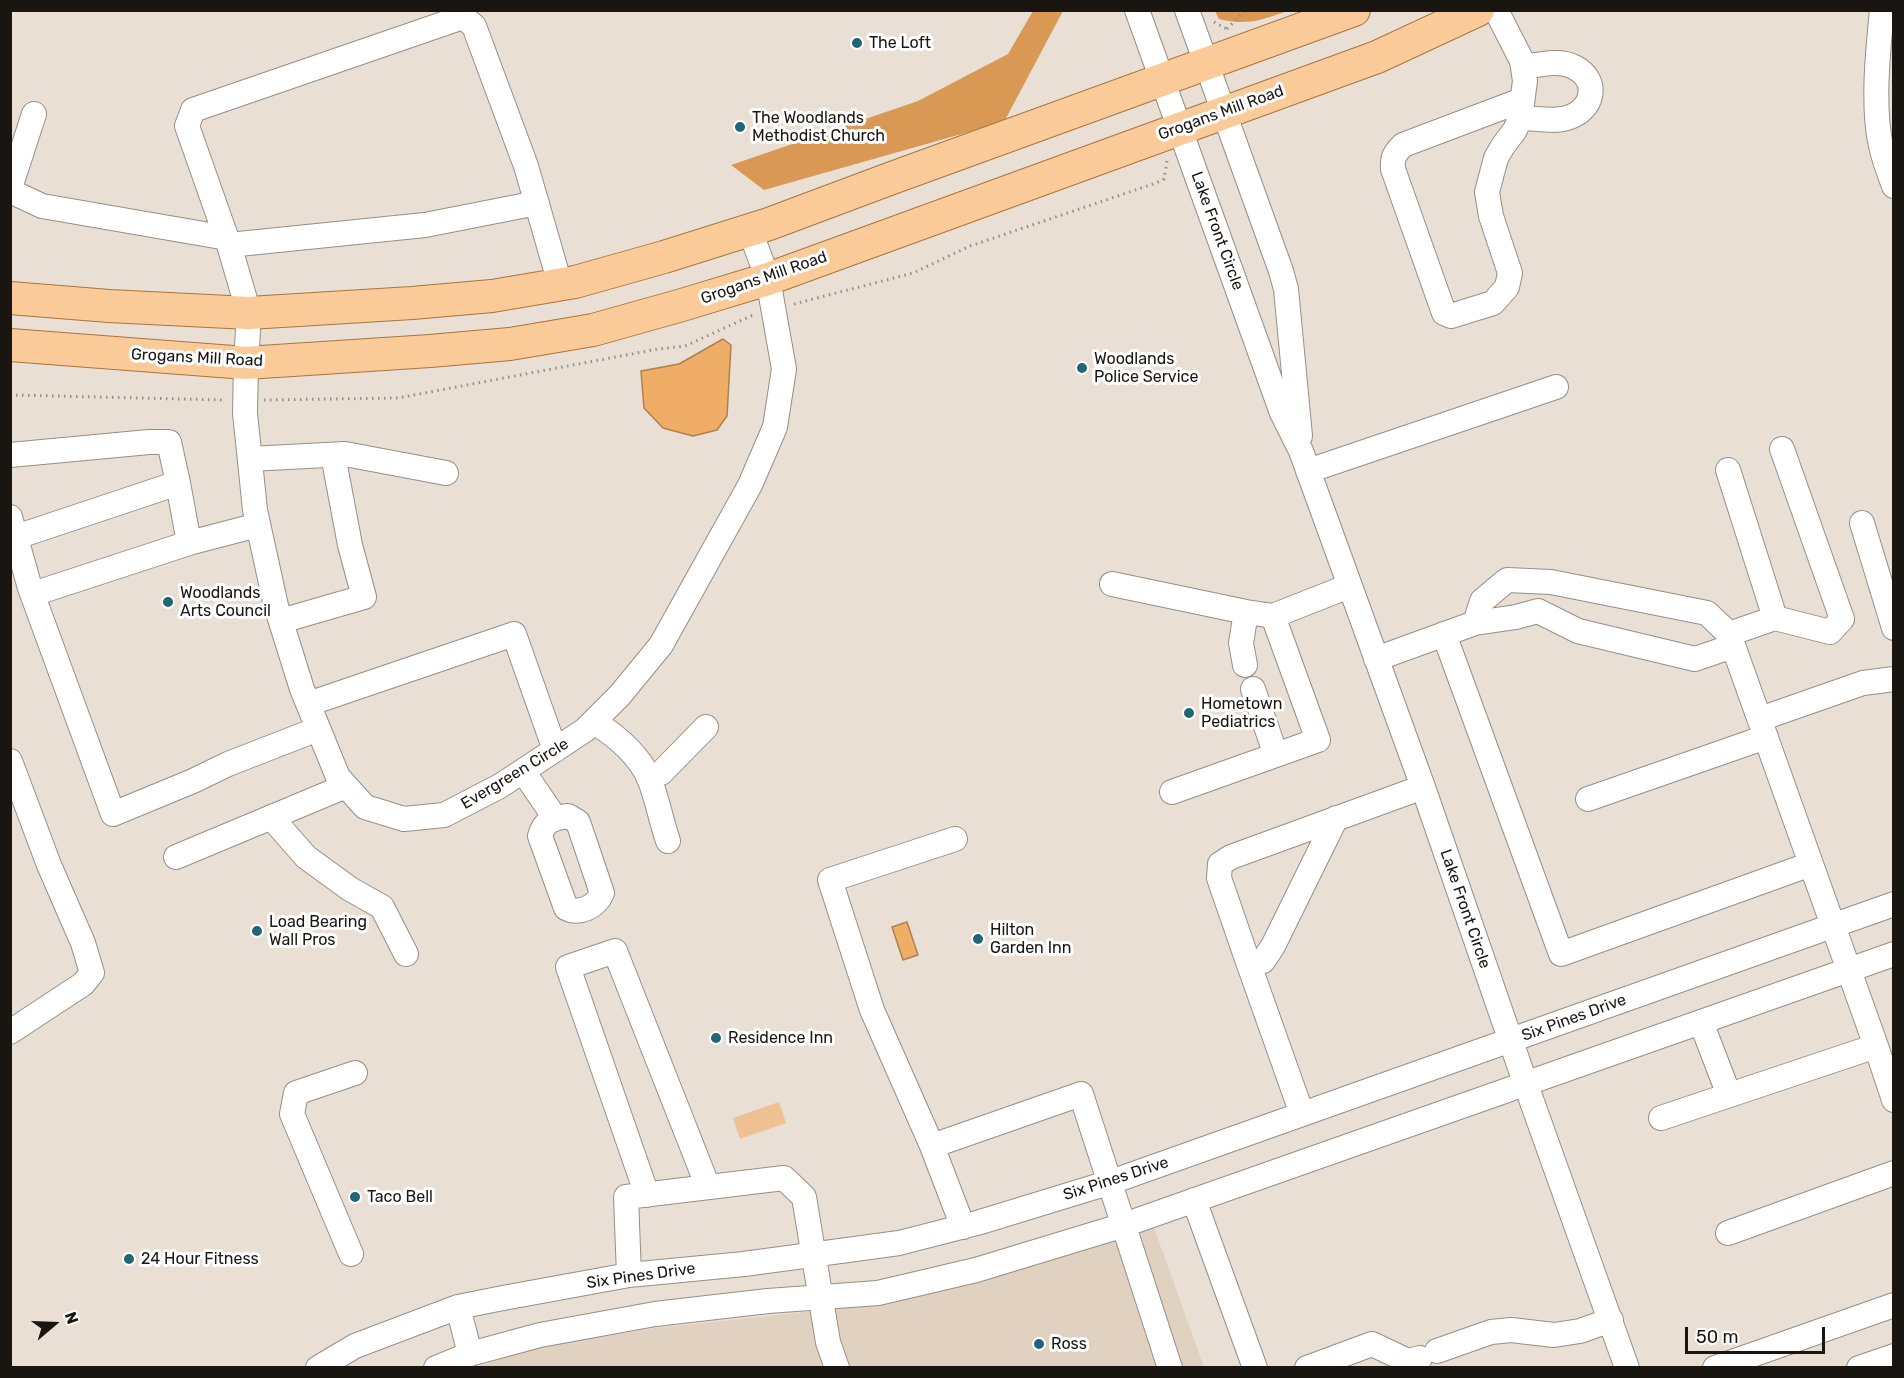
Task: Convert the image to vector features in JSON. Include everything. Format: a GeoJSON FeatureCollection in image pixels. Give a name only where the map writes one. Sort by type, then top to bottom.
{"type":"FeatureCollection","features":[{"type":"Feature","properties":{"kind":"main road"},"geometry":{"type":"LineString","coordinates":[[10,298],[249,313],[492,296],[560,284],[664,257],[750,231],[1354,10]]}},
{"type":"Feature","properties":{"kind":"main road","name":"Grogans Mill Road"},"geometry":{"type":"LineString","coordinates":[[10,345],[246,363],[510,344],[593,330],[768,279],[1377,57],[1478,10]]}},
{"type":"Feature","properties":{"kind":"street","name":"Lake Front Circle"},"geometry":{"type":"LineString","coordinates":[[1137,10],[1282,413],[1304,461],[1423,787],[1525,1082],[1628,1368]]}},
{"type":"Feature","properties":{"kind":"street","name":"Lake Front Circle"},"geometry":{"type":"LineString","coordinates":[[1187,10],[1286,289],[1304,461]]}},
{"type":"Feature","properties":{"kind":"street"},"geometry":{"type":"LineString","coordinates":[[1496,10],[1522,61],[1525,81],[1521,109],[1515,130],[1496,158],[1487,192],[1491,216],[1510,273],[1507,287],[1493,303],[1451,316],[1444,313],[1393,169],[1392,160],[1395,152],[1403,145],[1521,109],[1565,118],[1582,111],[1590,99],[1590,85],[1584,74],[1573,66],[1559,63],[1523,67]]}},
{"type":"Feature","properties":{"kind":"street"},"geometry":{"type":"LineString","coordinates":[[1882,10],[1877,75],[1880,144],[1893,186]]}},
{"type":"Feature","properties":{"kind":"street","name":"Evergreen Circle"},"geometry":{"type":"LineString","coordinates":[[537,204],[526,166],[474,26],[463,17],[194,110],[187,126],[228,242],[249,313],[245,413],[258,525],[281,621],[308,704],[338,777],[365,807],[404,819],[444,815],[500,786],[585,730],[620,695],[661,645],[750,485],[775,427],[784,369],[768,279],[750,231]]}},
{"type":"Feature","properties":{"kind":"street"},"geometry":{"type":"LineString","coordinates":[[34,114],[10,189],[42,206],[228,242],[425,225],[537,204],[560,284]]}},
{"type":"Feature","properties":{"kind":"street"},"geometry":{"type":"LineString","coordinates":[[1304,461],[1556,387]]}},
{"type":"Feature","properties":{"kind":"street"},"geometry":{"type":"LineString","coordinates":[[10,455],[169,442],[189,543]]}},
{"type":"Feature","properties":{"kind":"street"},"geometry":{"type":"LineString","coordinates":[[1376,659],[1475,623],[1538,611],[1578,631],[1695,659],[1775,618],[1830,632],[1842,618],[1782,448]]}},
{"type":"Feature","properties":{"kind":"street"},"geometry":{"type":"LineString","coordinates":[[250,459],[345,454],[446,473]]}},
{"type":"Feature","properties":{"kind":"street"},"geometry":{"type":"LineString","coordinates":[[281,621],[364,597],[350,545],[333,455]]}},
{"type":"Feature","properties":{"kind":"street"},"geometry":{"type":"LineString","coordinates":[[1728,470],[1775,618]]}},
{"type":"Feature","properties":{"kind":"street"},"geometry":{"type":"LineString","coordinates":[[178,483],[13,527],[33,594],[114,814],[228,764],[318,729]]}},
{"type":"Feature","properties":{"kind":"street"},"geometry":{"type":"LineString","coordinates":[[1862,523],[1893,628]]}},
{"type":"Feature","properties":{"kind":"street"},"geometry":{"type":"LineString","coordinates":[[33,594],[189,543],[258,525]]}},
{"type":"Feature","properties":{"kind":"street"},"geometry":{"type":"LineString","coordinates":[[1475,623],[1482,601],[1506,580],[1551,582],[1707,613],[1731,640],[1876,1046],[1893,1100]]}},
{"type":"Feature","properties":{"kind":"street"},"geometry":{"type":"LineString","coordinates":[[1112,584],[1273,616],[1349,586]]}},
{"type":"Feature","properties":{"kind":"street"},"geometry":{"type":"LineString","coordinates":[[1245,665],[1241,643],[1246,612]]}},
{"type":"Feature","properties":{"kind":"street"},"geometry":{"type":"LineString","coordinates":[[1172,792],[1318,740],[1273,616]]}},
{"type":"Feature","properties":{"kind":"street"},"geometry":{"type":"LineString","coordinates":[[308,704],[514,634],[555,750]]}},
{"type":"Feature","properties":{"kind":"street"},"geometry":{"type":"LineString","coordinates":[[1444,634],[1561,954],[1810,864]]}},
{"type":"Feature","properties":{"kind":"street"},"geometry":{"type":"LineString","coordinates":[[1588,799],[1763,728],[1863,683],[1893,678]]}},
{"type":"Feature","properties":{"kind":"street"},"geometry":{"type":"LineString","coordinates":[[1253,689],[1276,755]]}},
{"type":"Feature","properties":{"kind":"street"},"geometry":{"type":"LineString","coordinates":[[594,722],[615,734],[635,757],[648,777],[668,841]]}},
{"type":"Feature","properties":{"kind":"street"},"geometry":{"type":"LineString","coordinates":[[648,777],[661,773],[706,727]]}},
{"type":"Feature","properties":{"kind":"street"},"geometry":{"type":"LineString","coordinates":[[10,760],[49,865],[83,943],[92,973],[83,984],[10,1032]]}},
{"type":"Feature","properties":{"kind":"street"},"geometry":{"type":"LineString","coordinates":[[524,771],[555,818]]}},
{"type":"Feature","properties":{"kind":"street"},"geometry":{"type":"LineString","coordinates":[[176,857],[346,786]]}},
{"type":"Feature","properties":{"kind":"street"},"geometry":{"type":"LineString","coordinates":[[1302,1114],[1219,878],[1220,864],[1231,857],[1423,787]]}},
{"type":"Feature","properties":{"kind":"street"},"geometry":{"type":"LineString","coordinates":[[271,817],[306,857],[350,889],[382,907],[406,954]]}},
{"type":"Feature","properties":{"kind":"street"},"geometry":{"type":"LineString","coordinates":[[1248,962],[1263,961],[1273,946],[1336,818]]}},
{"type":"Feature","properties":{"kind":"street"},"geometry":{"type":"LineString","coordinates":[[955,838],[830,880],[872,1010],[932,1146],[963,1227]]}},
{"type":"Feature","properties":{"kind":"street","name":"Six Pines Drive"},"geometry":{"type":"LineString","coordinates":[[318,1368],[356,1346],[458,1307],[628,1275],[899,1243],[963,1227],[1111,1182],[1893,904]]}},
{"type":"Feature","properties":{"kind":"street"},"geometry":{"type":"LineString","coordinates":[[647,1195],[568,967],[615,951],[708,1187]]}},
{"type":"Feature","properties":{"kind":"street"},"geometry":{"type":"LineString","coordinates":[[436,1368],[471,1354],[540,1335],[655,1314],[768,1300],[878,1293],[976,1270],[1124,1225],[1893,954]]}},
{"type":"Feature","properties":{"kind":"street"},"geometry":{"type":"LineString","coordinates":[[1701,1022],[1729,1095]]}},
{"type":"Feature","properties":{"kind":"street"},"geometry":{"type":"LineString","coordinates":[[1661,1118],[1876,1046]]}},
{"type":"Feature","properties":{"kind":"street"},"geometry":{"type":"LineString","coordinates":[[351,1254],[292,1114],[296,1093],[355,1073]]}},
{"type":"Feature","properties":{"kind":"street"},"geometry":{"type":"LineString","coordinates":[[932,1146],[1081,1094],[1170,1368]]}},
{"type":"Feature","properties":{"kind":"street"},"geometry":{"type":"LineString","coordinates":[[1728,1233],[1893,1173]]}},
{"type":"Feature","properties":{"kind":"street"},"geometry":{"type":"LineString","coordinates":[[628,1275],[626,1197],[784,1178],[804,1197],[828,1342],[837,1368]]}},
{"type":"Feature","properties":{"kind":"street"},"geometry":{"type":"LineString","coordinates":[[1194,1200],[1255,1368]]}},
{"type":"Feature","properties":{"kind":"street"},"geometry":{"type":"LineString","coordinates":[[1715,1368],[1893,1305]]}},
{"type":"Feature","properties":{"kind":"street"},"geometry":{"type":"LineString","coordinates":[[458,1307],[471,1354]]}},
{"type":"Feature","properties":{"kind":"street"},"geometry":{"type":"LineString","coordinates":[[1307,1368],[1372,1344],[1408,1361],[1491,1332],[1510,1330],[1554,1335],[1581,1331],[1611,1320]]}},
{"type":"Feature","properties":{"kind":"street"},"geometry":{"type":"LineString","coordinates":[[1859,1368],[1893,1356]]}},
{"type":"Feature","properties":{"kind":"shaded area"},"geometry":{"type":"Polygon","coordinates":[[[1033,11],[1063,11],[1004,122],[764,190],[731,165],[918,101],[1008,54],[1033,11]]]}},
{"type":"Feature","properties":{"kind":"shaded area"},"geometry":{"type":"Polygon","coordinates":[[[1215,11],[1288,11],[1262,19],[1238,22],[1219,19],[1215,11]]]}},
{"type":"Feature","properties":{"kind":"shaded area"},"geometry":{"type":"Polygon","coordinates":[[[723,339],[731,345],[727,416],[717,430],[693,436],[663,428],[644,408],[641,371],[679,364],[723,339]]]}},
{"type":"Feature","properties":{"kind":"shaded area"},"geometry":{"type":"Polygon","coordinates":[[[907,922],[918,955],[903,960],[892,927],[907,922]]]}},
{"type":"Feature","properties":{"kind":"shaded area"},"geometry":{"type":"Polygon","coordinates":[[[779,1102],[786,1123],[740,1139],[733,1118],[779,1102]]]}},
{"type":"Feature","properties":{"kind":"shaded area"},"geometry":{"type":"Polygon","coordinates":[[[1154,1228],[1204,1367],[474,1368],[543,1346],[657,1328],[882,1304],[981,1280],[1154,1228]]]}},
{"type":"Feature","properties":{"kind":"place","name":"The Loft"},"geometry":{"type":"Point","coordinates":[857,43]}},
{"type":"Feature","properties":{"kind":"place","name":"The Woodlands Methodist Church"},"geometry":{"type":"Point","coordinates":[740,127]}},
{"type":"Feature","properties":{"kind":"place","name":"Woodlands Police Service"},"geometry":{"type":"Point","coordinates":[1082,368]}},
{"type":"Feature","properties":{"kind":"place","name":"Woodlands Arts Council"},"geometry":{"type":"Point","coordinates":[168,602]}},
{"type":"Feature","properties":{"kind":"place","name":"Hometown Pediatrics"},"geometry":{"type":"Point","coordinates":[1189,713]}},
{"type":"Feature","properties":{"kind":"place","name":"Load Bearing Wall Pros"},"geometry":{"type":"Point","coordinates":[257,931]}},
{"type":"Feature","properties":{"kind":"place","name":"Hilton Garden Inn"},"geometry":{"type":"Point","coordinates":[978,939]}},
{"type":"Feature","properties":{"kind":"place","name":"Residence Inn"},"geometry":{"type":"Point","coordinates":[716,1038]}},
{"type":"Feature","properties":{"kind":"place","name":"Taco Bell"},"geometry":{"type":"Point","coordinates":[355,1197]}},
{"type":"Feature","properties":{"kind":"place","name":"24 Hour Fitness"},"geometry":{"type":"Point","coordinates":[129,1259]}},
{"type":"Feature","properties":{"kind":"place","name":"Ross"},"geometry":{"type":"Point","coordinates":[1039,1344]}}]}
